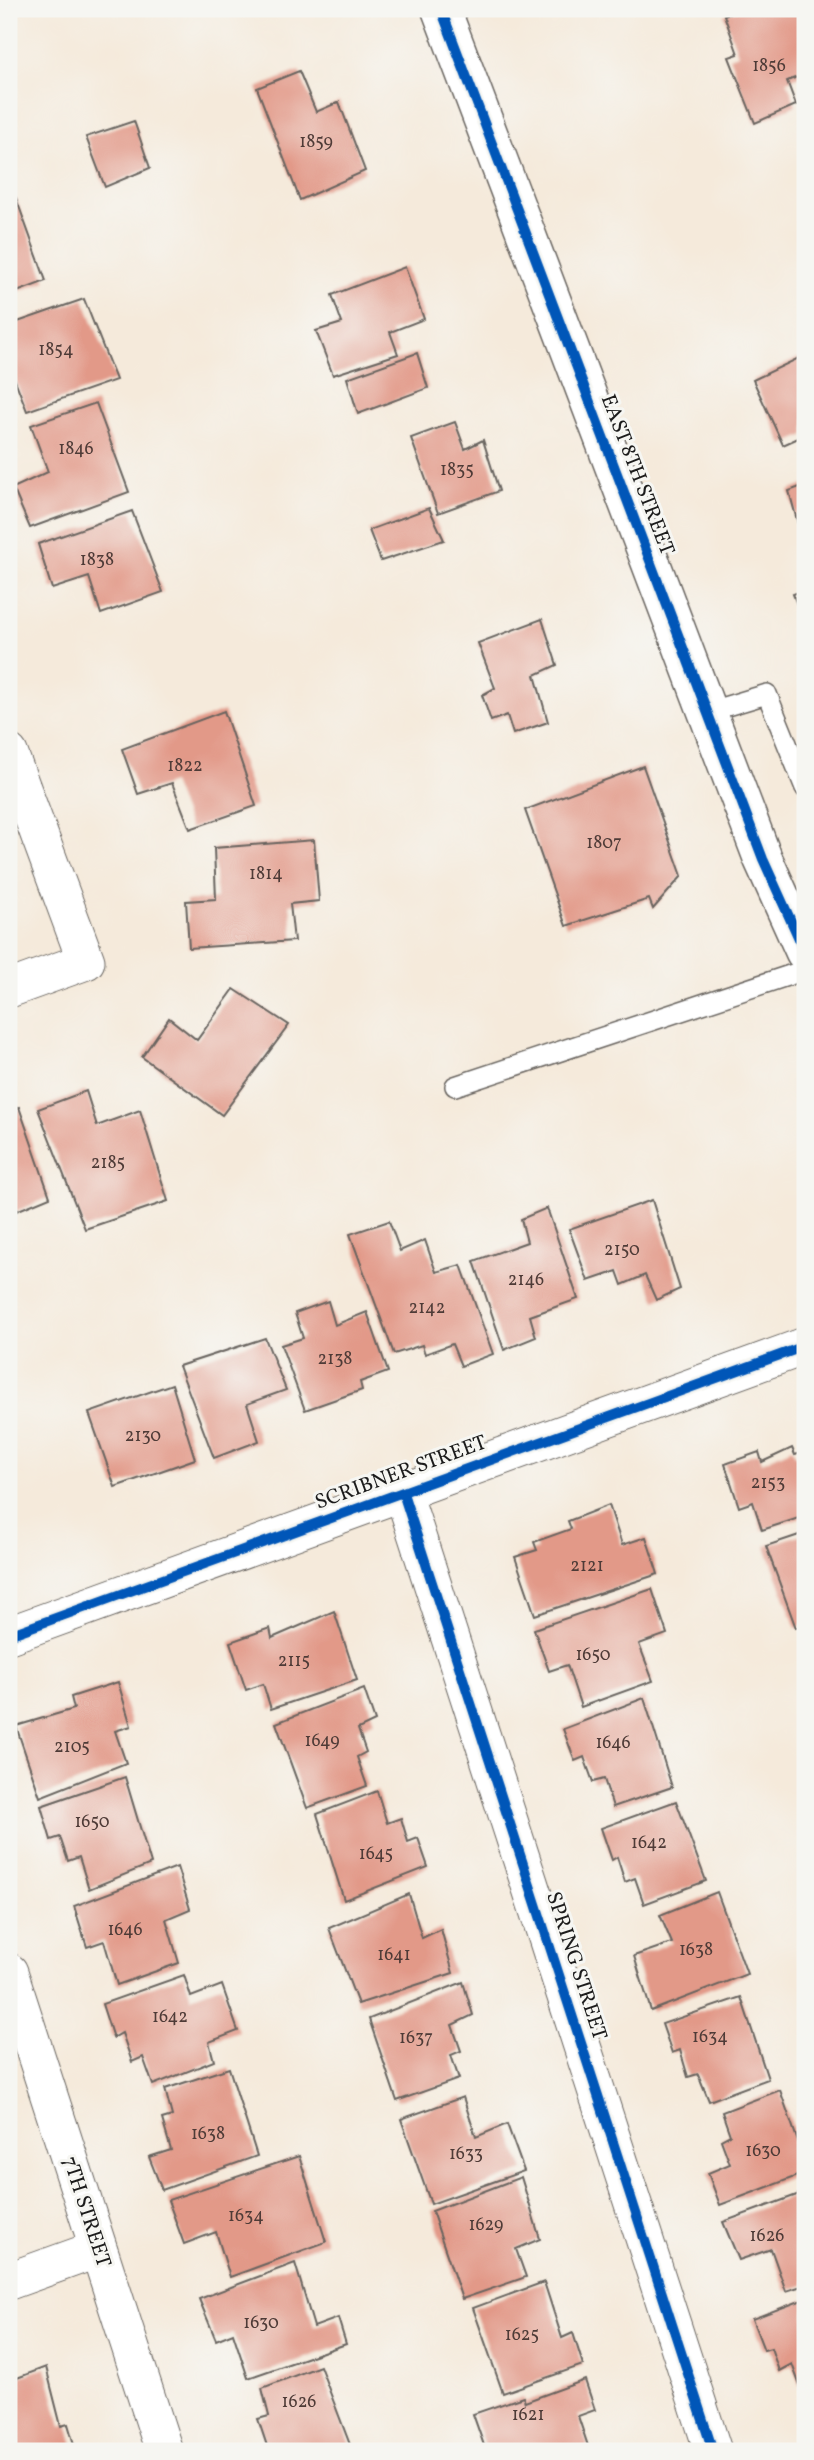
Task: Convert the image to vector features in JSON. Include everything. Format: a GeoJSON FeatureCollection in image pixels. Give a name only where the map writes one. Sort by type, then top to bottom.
{"type":"FeatureCollection","features":[{"type":"Feature","properties":{"kind":"street","name":"EAST 8TH STREET"},"geometry":{"type":"LineString","coordinates":[[441,9],[707,712],[764,859],[804,952]]}},
{"type":"Feature","properties":{"kind":"street"},"geometry":{"type":"LineString","coordinates":[[9,753],[86,961],[9,989]]}},
{"type":"Feature","properties":{"kind":"street","name":"SCRIBNER STREET"},"geometry":{"type":"LineString","coordinates":[[9,1635],[805,1346]]}},
{"type":"Feature","properties":{"kind":"street","name":"SPRING STREET"},"geometry":{"type":"LineString","coordinates":[[403,1493],[713,2451]]}},
{"type":"Feature","properties":{"kind":"street","name":"7TH STREET"},"geometry":{"type":"LineString","coordinates":[[9,1972],[164,2451]]}},
{"type":"Feature","properties":{"kind":"street"},"geometry":{"type":"LineString","coordinates":[[9,2281],[98,2249]]}},
{"type":"Feature","properties":{"kind":"lane"},"geometry":{"type":"LineString","coordinates":[[707,712],[768,694],[805,788]]}},
{"type":"Feature","properties":{"kind":"lane"},"geometry":{"type":"LineString","coordinates":[[456,1086],[804,952]]}},
{"type":"Feature","properties":{"kind":"building"},"geometry":{"type":"Polygon","coordinates":[[[740,9],[805,9],[805,74],[787,81],[796,105],[755,123],[729,57],[738,54],[724,15],[740,9]]]}},
{"type":"Feature","properties":{"kind":"building"},"geometry":{"type":"Polygon","coordinates":[[[299,71],[316,112],[339,102],[365,171],[300,200],[257,88],[299,71]]]}},
{"type":"Feature","properties":{"kind":"building"},"geometry":{"type":"Polygon","coordinates":[[[134,121],[150,168],[105,187],[86,137],[134,121]]]}},
{"type":"Feature","properties":{"kind":"building"},"geometry":{"type":"Polygon","coordinates":[[[16,198],[46,281],[9,295],[9,201],[16,198]]]}},
{"type":"Feature","properties":{"kind":"building"},"geometry":{"type":"Polygon","coordinates":[[[405,267],[424,319],[390,332],[398,354],[333,375],[316,331],[342,323],[332,295],[405,267]]]}},
{"type":"Feature","properties":{"kind":"building"},"geometry":{"type":"Polygon","coordinates":[[[84,299],[116,380],[27,411],[13,375],[9,376],[9,325],[84,299]]]}},
{"type":"Feature","properties":{"kind":"building"},"geometry":{"type":"Polygon","coordinates":[[[417,353],[428,388],[358,414],[347,378],[417,353]]]}},
{"type":"Feature","properties":{"kind":"building"},"geometry":{"type":"Polygon","coordinates":[[[805,355],[805,435],[783,445],[753,380],[805,355]]]}},
{"type":"Feature","properties":{"kind":"building"},"geometry":{"type":"Polygon","coordinates":[[[96,403],[129,492],[30,528],[13,488],[48,472],[31,425],[96,403]]]}},
{"type":"Feature","properties":{"kind":"building"},"geometry":{"type":"Polygon","coordinates":[[[455,422],[465,449],[483,440],[499,491],[438,513],[411,438],[455,422]]]}},
{"type":"Feature","properties":{"kind":"building"},"geometry":{"type":"Polygon","coordinates":[[[805,485],[805,546],[804,546],[789,491],[805,485]]]}},
{"type":"Feature","properties":{"kind":"building"},"geometry":{"type":"Polygon","coordinates":[[[429,508],[444,540],[381,561],[369,530],[429,508]]]}},
{"type":"Feature","properties":{"kind":"building"},"geometry":{"type":"Polygon","coordinates":[[[132,511],[163,592],[101,614],[89,577],[52,589],[38,544],[132,511]]]}},
{"type":"Feature","properties":{"kind":"building"},"geometry":{"type":"Polygon","coordinates":[[[805,590],[805,626],[793,594],[805,590]]]}},
{"type":"Feature","properties":{"kind":"building"},"geometry":{"type":"Polygon","coordinates":[[[542,619],[557,665],[535,675],[548,722],[513,734],[507,715],[491,721],[482,695],[495,688],[478,643],[542,619]]]}},
{"type":"Feature","properties":{"kind":"building"},"geometry":{"type":"Polygon","coordinates":[[[224,711],[256,806],[190,829],[172,783],[138,794],[122,749],[224,711]]]}},
{"type":"Feature","properties":{"kind":"building"},"geometry":{"type":"Polygon","coordinates":[[[643,766],[682,876],[653,909],[649,899],[566,926],[525,810],[643,766]]]}},
{"type":"Feature","properties":{"kind":"building"},"geometry":{"type":"Polygon","coordinates":[[[314,840],[319,901],[290,904],[294,941],[189,948],[186,901],[216,899],[214,848],[314,840]]]}},
{"type":"Feature","properties":{"kind":"building"},"geometry":{"type":"Polygon","coordinates":[[[234,989],[289,1025],[222,1115],[142,1057],[169,1018],[197,1040],[234,989]]]}},
{"type":"Feature","properties":{"kind":"building"},"geometry":{"type":"Polygon","coordinates":[[[86,1091],[97,1126],[140,1110],[168,1201],[85,1229],[38,1109],[86,1091]]]}},
{"type":"Feature","properties":{"kind":"building"},"geometry":{"type":"Polygon","coordinates":[[[19,1107],[50,1197],[9,1214],[9,1110],[19,1107]]]}},
{"type":"Feature","properties":{"kind":"building"},"geometry":{"type":"Polygon","coordinates":[[[652,1200],[680,1289],[656,1300],[645,1275],[622,1285],[617,1271],[588,1281],[569,1229],[652,1200]]]}},
{"type":"Feature","properties":{"kind":"building"},"geometry":{"type":"Polygon","coordinates":[[[547,1208],[578,1299],[530,1316],[536,1337],[504,1350],[474,1261],[527,1242],[521,1219],[547,1208]]]}},
{"type":"Feature","properties":{"kind":"building"},"geometry":{"type":"Polygon","coordinates":[[[389,1221],[400,1251],[425,1240],[436,1272],[461,1265],[493,1354],[461,1366],[452,1344],[425,1354],[422,1345],[394,1354],[350,1234],[389,1221]]]}},
{"type":"Feature","properties":{"kind":"building"},"geometry":{"type":"Polygon","coordinates":[[[328,1301],[335,1325],[367,1312],[388,1372],[360,1382],[362,1390],[305,1410],[281,1345],[303,1338],[295,1313],[328,1301]]]}},
{"type":"Feature","properties":{"kind":"building"},"geometry":{"type":"Polygon","coordinates":[[[265,1338],[286,1390],[247,1404],[259,1441],[214,1458],[179,1366],[265,1338]]]}},
{"type":"Feature","properties":{"kind":"building"},"geometry":{"type":"Polygon","coordinates":[[[172,1384],[195,1459],[115,1487],[89,1413],[172,1384]]]}},
{"type":"Feature","properties":{"kind":"building"},"geometry":{"type":"Polygon","coordinates":[[[792,1448],[795,1455],[805,1452],[805,1516],[762,1530],[753,1502],[739,1507],[725,1464],[759,1452],[762,1462],[792,1448]]]}},
{"type":"Feature","properties":{"kind":"building"},"geometry":{"type":"Polygon","coordinates":[[[609,1505],[622,1545],[646,1537],[658,1574],[535,1615],[515,1557],[537,1550],[534,1542],[571,1529],[568,1521],[609,1505]]]}},
{"type":"Feature","properties":{"kind":"building"},"geometry":{"type":"Polygon","coordinates":[[[805,1533],[805,1625],[796,1628],[766,1546],[805,1533]]]}},
{"type":"Feature","properties":{"kind":"building"},"geometry":{"type":"Polygon","coordinates":[[[652,1589],[667,1634],[639,1644],[653,1681],[581,1707],[567,1665],[549,1671],[534,1629],[652,1589]]]}},
{"type":"Feature","properties":{"kind":"building"},"geometry":{"type":"Polygon","coordinates":[[[334,1611],[357,1680],[271,1709],[263,1684],[246,1690],[230,1642],[270,1628],[272,1638],[334,1611]]]}},
{"type":"Feature","properties":{"kind":"building"},"geometry":{"type":"Polygon","coordinates":[[[118,1682],[131,1726],[115,1731],[126,1763],[40,1797],[16,1726],[74,1709],[71,1697],[118,1682]]]}},
{"type":"Feature","properties":{"kind":"building"},"geometry":{"type":"Polygon","coordinates":[[[364,1689],[375,1721],[358,1729],[366,1752],[357,1757],[367,1786],[307,1808],[276,1723],[364,1689]]]}},
{"type":"Feature","properties":{"kind":"building"},"geometry":{"type":"Polygon","coordinates":[[[644,1698],[672,1787],[613,1807],[604,1779],[593,1782],[584,1757],[575,1761],[563,1729],[644,1698]]]}},
{"type":"Feature","properties":{"kind":"building"},"geometry":{"type":"Polygon","coordinates":[[[125,1777],[151,1864],[89,1889],[79,1857],[68,1861],[60,1837],[51,1840],[41,1806],[125,1777]]]}},
{"type":"Feature","properties":{"kind":"building"},"geometry":{"type":"Polygon","coordinates":[[[377,1791],[387,1823],[401,1818],[408,1842],[418,1838],[428,1867],[344,1900],[317,1814],[377,1791]]]}},
{"type":"Feature","properties":{"kind":"building"},"geometry":{"type":"Polygon","coordinates":[[[676,1801],[706,1881],[644,1904],[635,1878],[625,1882],[617,1857],[612,1860],[601,1828],[676,1801]]]}},
{"type":"Feature","properties":{"kind":"building"},"geometry":{"type":"Polygon","coordinates":[[[177,1867],[190,1909],[166,1919],[179,1963],[117,1985],[104,1941],[87,1947],[74,1906],[177,1867]]]}},
{"type":"Feature","properties":{"kind":"building"},"geometry":{"type":"Polygon","coordinates":[[[717,1892],[747,1974],[651,2011],[634,1956],[672,1943],[660,1915],[717,1892]]]}},
{"type":"Feature","properties":{"kind":"building"},"geometry":{"type":"Polygon","coordinates":[[[409,1894],[422,1938],[441,1929],[453,1973],[358,2004],[329,1928],[409,1894]]]}},
{"type":"Feature","properties":{"kind":"building"},"geometry":{"type":"Polygon","coordinates":[[[184,1975],[191,1997],[222,1985],[238,2031],[209,2042],[214,2061],[153,2085],[143,2057],[132,2062],[122,2033],[113,2038],[102,2004],[184,1975]]]}},
{"type":"Feature","properties":{"kind":"building"},"geometry":{"type":"Polygon","coordinates":[[[463,1982],[473,2015],[452,2025],[461,2051],[451,2055],[459,2079],[397,2101],[369,2019],[463,1982]]]}},
{"type":"Feature","properties":{"kind":"building"},"geometry":{"type":"Polygon","coordinates":[[[741,1997],[768,2079],[709,2101],[698,2074],[688,2077],[680,2050],[672,2053],[662,2024],[741,1997]]]}},
{"type":"Feature","properties":{"kind":"building"},"geometry":{"type":"Polygon","coordinates":[[[229,2068],[257,2156],[162,2190],[149,2157],[171,2150],[162,2119],[172,2116],[165,2089],[229,2068]]]}},
{"type":"Feature","properties":{"kind":"building"},"geometry":{"type":"Polygon","coordinates":[[[780,2090],[805,2162],[805,2173],[720,2205],[708,2173],[730,2164],[721,2140],[730,2135],[722,2112],[780,2090]]]}},
{"type":"Feature","properties":{"kind":"building"},"geometry":{"type":"Polygon","coordinates":[[[463,2097],[476,2137],[507,2124],[524,2171],[431,2204],[401,2119],[463,2097]]]}},
{"type":"Feature","properties":{"kind":"building"},"geometry":{"type":"Polygon","coordinates":[[[299,2156],[326,2242],[230,2277],[216,2232],[184,2244],[168,2200],[299,2156]]]}},
{"type":"Feature","properties":{"kind":"building"},"geometry":{"type":"Polygon","coordinates":[[[521,2177],[540,2239],[516,2249],[526,2277],[462,2299],[432,2211],[521,2177]]]}},
{"type":"Feature","properties":{"kind":"building"},"geometry":{"type":"Polygon","coordinates":[[[805,2192],[805,2285],[786,2291],[771,2249],[739,2260],[723,2222],[805,2192]]]}},
{"type":"Feature","properties":{"kind":"building"},"geometry":{"type":"Polygon","coordinates":[[[295,2263],[314,2327],[338,2318],[346,2344],[248,2378],[233,2333],[216,2340],[199,2299],[295,2263]]]}},
{"type":"Feature","properties":{"kind":"building"},"geometry":{"type":"Polygon","coordinates":[[[544,2282],[562,2338],[573,2333],[583,2365],[503,2393],[473,2308],[544,2282]]]}},
{"type":"Feature","properties":{"kind":"building"},"geometry":{"type":"Polygon","coordinates":[[[805,2299],[803,2394],[792,2364],[779,2371],[771,2348],[764,2350],[752,2319],[805,2299]]]}},
{"type":"Feature","properties":{"kind":"building"},"geometry":{"type":"Polygon","coordinates":[[[320,2366],[352,2450],[253,2451],[267,2446],[258,2419],[269,2416],[262,2388],[320,2366]]]}},
{"type":"Feature","properties":{"kind":"building"},"geometry":{"type":"Polygon","coordinates":[[[46,2367],[61,2426],[68,2424],[76,2451],[9,2451],[9,2381],[46,2367]]]}},
{"type":"Feature","properties":{"kind":"building"},"geometry":{"type":"Polygon","coordinates":[[[585,2380],[595,2410],[578,2416],[588,2446],[579,2451],[486,2451],[473,2414],[523,2397],[525,2402],[585,2380]]]}},
{"type":"Feature","properties":{"kind":"cycle path"},"geometry":{"type":"LineString","coordinates":[[441,9],[763,859],[805,952]]}},
{"type":"Feature","properties":{"kind":"cycle path"},"geometry":{"type":"LineString","coordinates":[[9,1635],[805,1346]]}},
{"type":"Feature","properties":{"kind":"cycle path"},"geometry":{"type":"LineString","coordinates":[[403,1493],[713,2451]]}}]}
